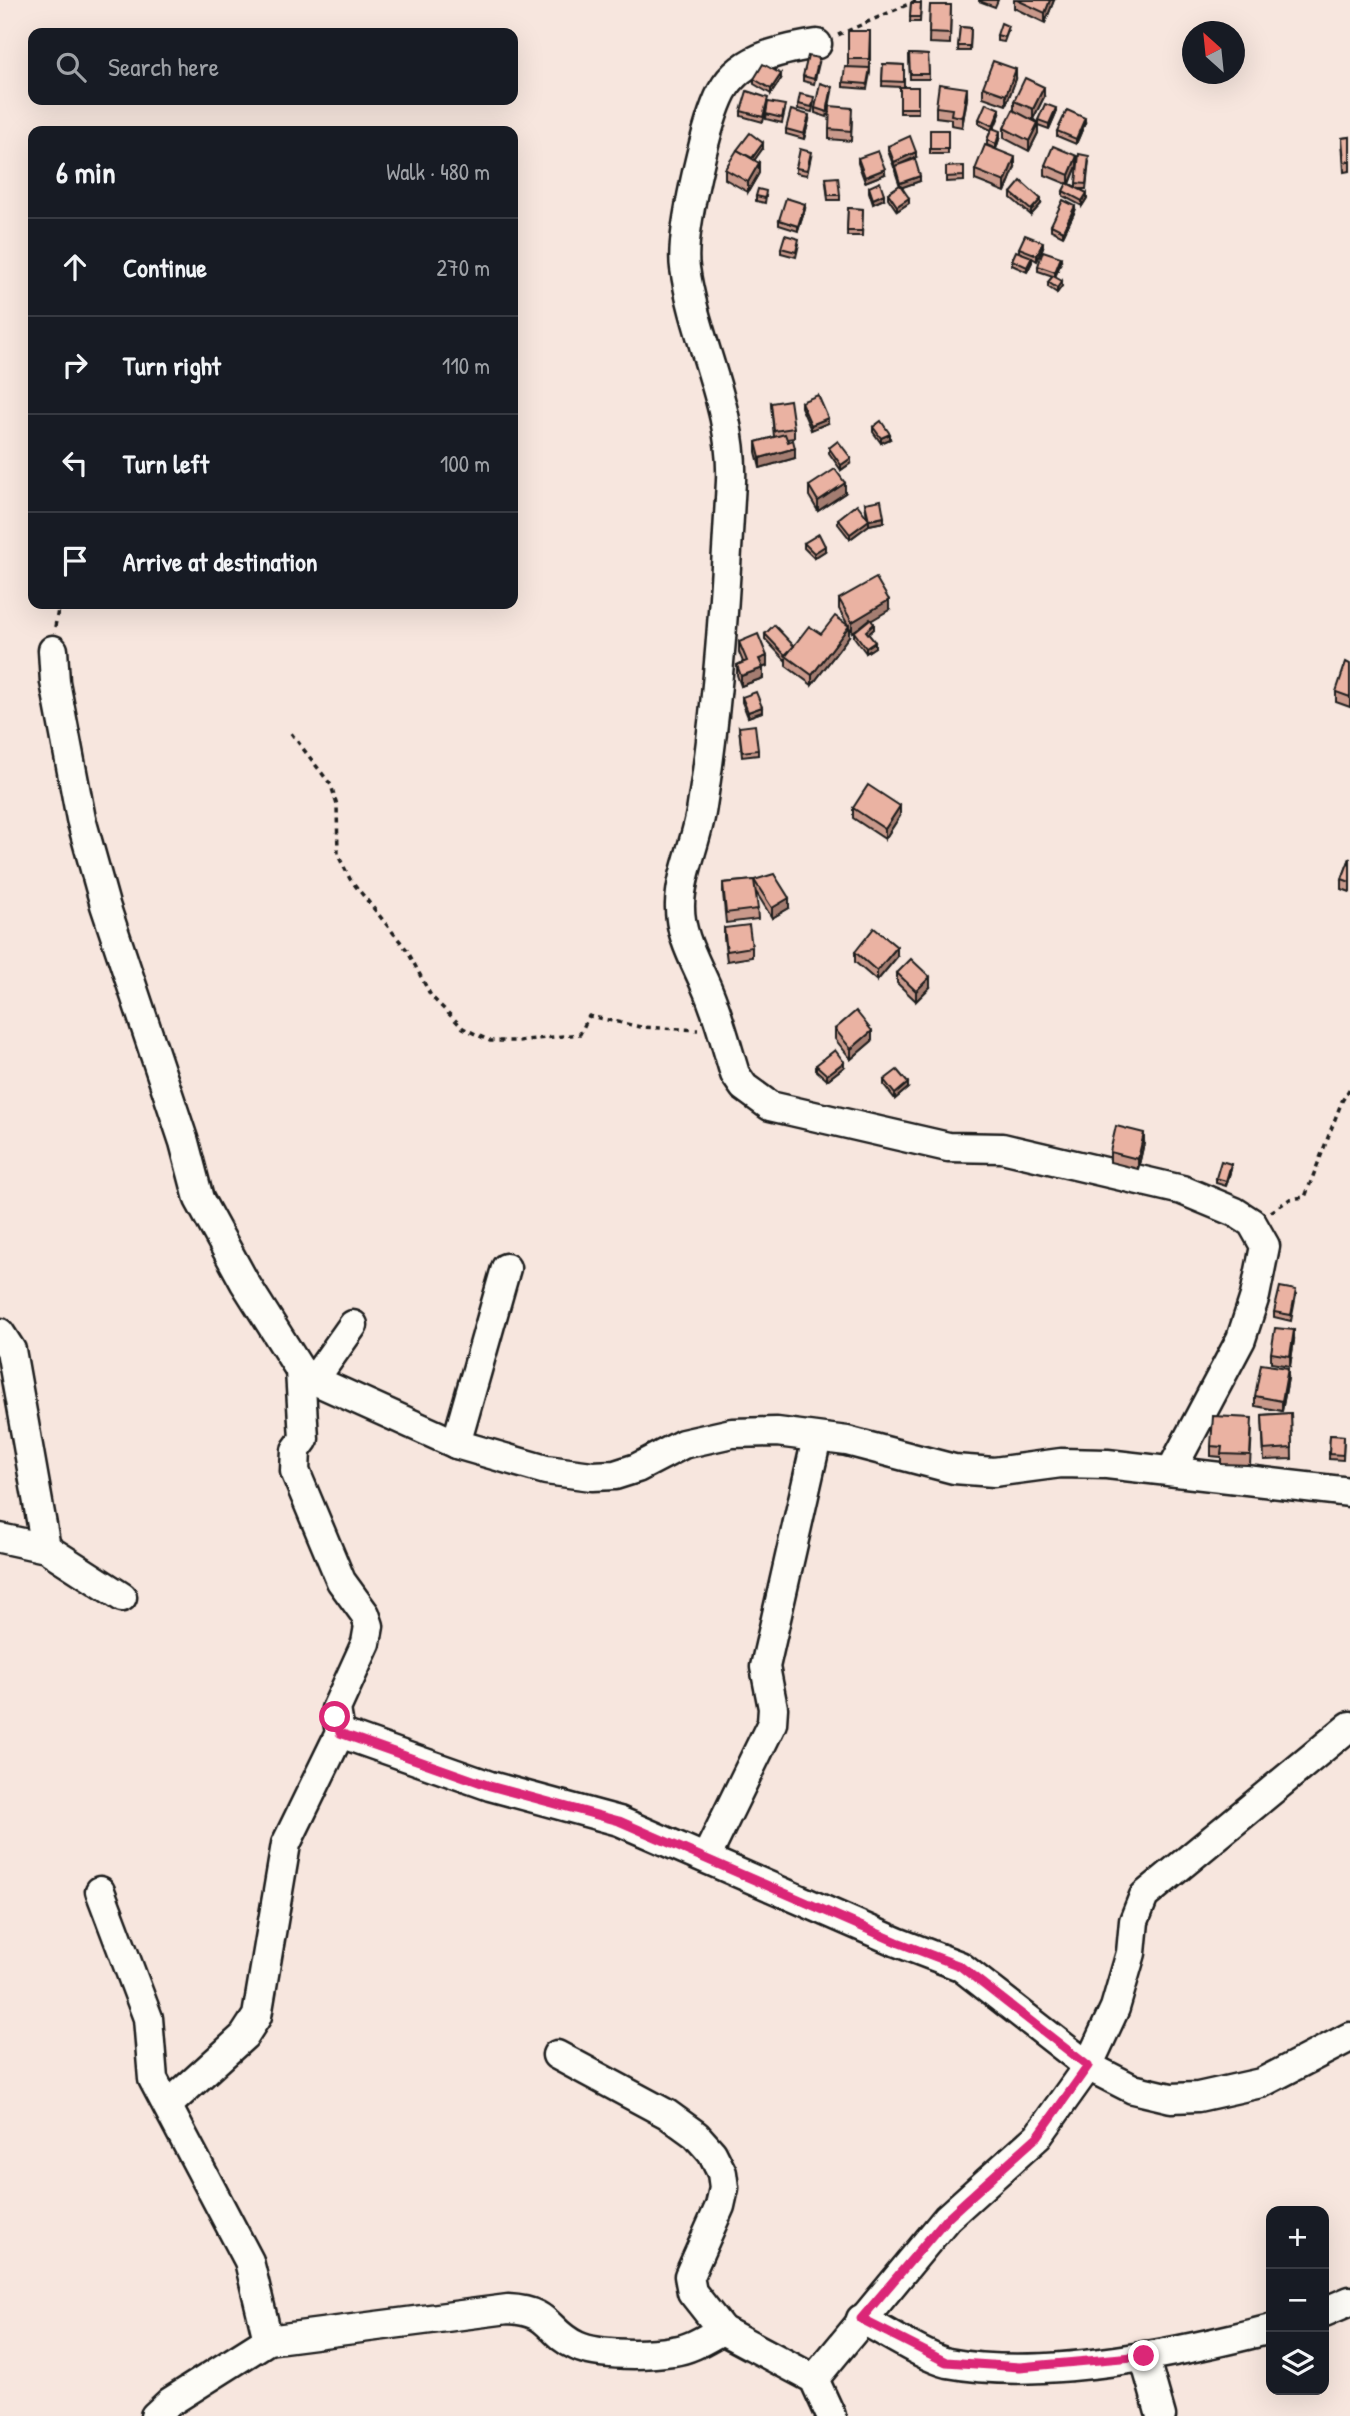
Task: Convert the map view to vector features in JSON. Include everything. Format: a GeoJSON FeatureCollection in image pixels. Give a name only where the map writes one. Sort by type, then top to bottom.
{"type":"FeatureCollection","features":[{"type":"Feature","properties":{"kind":"street"},"geometry":{"type":"LineString","coordinates":[[817,44],[772,51],[741,68],[719,96],[692,200],[684,266],[723,414],[731,477],[722,622],[702,807],[680,905],[693,962],[705,984],[735,1074],[744,1087],[770,1105],[948,1147],[1002,1148],[1182,1190],[1234,1212],[1252,1223],[1265,1246],[1255,1296],[1241,1339],[1171,1471]]}},
{"type":"Feature","properties":{"kind":"street"},"geometry":{"type":"LineString","coordinates":[[52,650],[54,682],[80,818],[105,905],[184,1142],[199,1199],[244,1283],[307,1375],[456,1444],[546,1469],[592,1476],[615,1475],[683,1444],[732,1433],[777,1432],[848,1441],[954,1469],[994,1472],[1061,1463],[1171,1471],[1350,1492]]}},
{"type":"Feature","properties":{"kind":"street"},"geometry":{"type":"LineString","coordinates":[[456,1444],[506,1268]]}},
{"type":"Feature","properties":{"kind":"street"},"geometry":{"type":"LineString","coordinates":[[168,2105],[244,2036],[257,2016],[286,1844],[340,1733],[336,1709],[366,1643],[369,1626],[365,1614],[341,1581],[295,1471],[296,1450],[304,1439],[307,1375],[353,1325]]}},
{"type":"Feature","properties":{"kind":"street"},"geometry":{"type":"LineString","coordinates":[[0,1333],[10,1350],[46,1548]]}},
{"type":"Feature","properties":{"kind":"street"},"geometry":{"type":"LineString","coordinates":[[706,1858],[772,1723],[773,1708],[765,1667],[817,1438]]}},
{"type":"Feature","properties":{"kind":"street"},"geometry":{"type":"LineString","coordinates":[[0,1538],[46,1548],[122,1597]]}},
{"type":"Feature","properties":{"kind":"street"},"geometry":{"type":"LineString","coordinates":[[814,2379],[947,2218],[1038,2136],[1088,2066],[1115,2007],[1131,1953],[1134,1921],[1144,1896],[1350,1726]]}},
{"type":"Feature","properties":{"kind":"street"},"geometry":{"type":"LineString","coordinates":[[340,1733],[490,1786],[619,1821],[897,1942],[960,1966],[1088,2066],[1133,2089],[1171,2098],[1198,2097],[1261,2083],[1350,2037]]}},
{"type":"Feature","properties":{"kind":"street"},"geometry":{"type":"LineString","coordinates":[[100,1891],[148,2018],[149,2062],[153,2079],[249,2261],[268,2340]]}},
{"type":"Feature","properties":{"kind":"street"},"geometry":{"type":"LineString","coordinates":[[557,2055],[667,2114],[696,2135],[712,2153],[722,2173],[724,2188],[720,2206],[689,2282],[701,2306],[722,2330],[814,2379],[831,2416]]}},
{"type":"Feature","properties":{"kind":"street"},"geometry":{"type":"LineString","coordinates":[[1329,2310],[1350,2301]]}},
{"type":"Feature","properties":{"kind":"street"},"geometry":{"type":"LineString","coordinates":[[155,2416],[170,2402],[268,2340],[508,2309],[538,2314],[572,2344],[603,2352],[674,2351],[695,2345],[722,2330]]}},
{"type":"Feature","properties":{"kind":"street"},"geometry":{"type":"LineString","coordinates":[[861,2319],[946,2362],[1020,2367],[1144,2356],[1205,2346],[1266,2330]]}},
{"type":"Feature","properties":{"kind":"street"},"geometry":{"type":"LineString","coordinates":[[1144,2356],[1161,2416]]}},
{"type":"Feature","properties":{"kind":"path"},"geometry":{"type":"LineString","coordinates":[[817,44],[918,0]]}},
{"type":"Feature","properties":{"kind":"path"},"geometry":{"type":"LineString","coordinates":[[291,733],[331,785],[337,805],[338,855],[350,879],[407,950],[431,996],[463,1028],[490,1041],[518,1041],[580,1034],[589,1016],[641,1027],[721,1031]]}},
{"type":"Feature","properties":{"kind":"path"},"geometry":{"type":"LineString","coordinates":[[1252,1223],[1290,1199],[1305,1197],[1342,1101],[1350,1088]]}},
{"type":"Feature","properties":{"kind":"building"},"geometry":{"type":"Polygon","coordinates":[[[1017,0],[1050,0],[1045,13],[1017,0]]]}},
{"type":"Feature","properties":{"kind":"building"},"geometry":{"type":"Polygon","coordinates":[[[911,3],[921,3],[920,17],[910,17],[911,3]]]}},
{"type":"Feature","properties":{"kind":"building"},"geometry":{"type":"Polygon","coordinates":[[[930,5],[951,5],[950,34],[929,33],[930,5]]]}},
{"type":"Feature","properties":{"kind":"building"},"geometry":{"type":"Polygon","coordinates":[[[1001,23],[1008,26],[1004,37],[997,35],[1001,23]]]}},
{"type":"Feature","properties":{"kind":"building"},"geometry":{"type":"Polygon","coordinates":[[[960,27],[971,28],[970,46],[958,46],[960,27]]]}},
{"type":"Feature","properties":{"kind":"building"},"geometry":{"type":"Polygon","coordinates":[[[848,31],[870,31],[869,59],[848,59],[848,31]]]}},
{"type":"Feature","properties":{"kind":"building"},"geometry":{"type":"Polygon","coordinates":[[[909,54],[928,55],[929,74],[910,74],[909,54]]]}},
{"type":"Feature","properties":{"kind":"building"},"geometry":{"type":"Polygon","coordinates":[[[808,56],[819,58],[814,79],[803,76],[808,56]]]}},
{"type":"Feature","properties":{"kind":"building"},"geometry":{"type":"Polygon","coordinates":[[[993,61],[1016,69],[1006,95],[983,87],[993,61]]]}},
{"type":"Feature","properties":{"kind":"building"},"geometry":{"type":"Polygon","coordinates":[[[763,64],[781,74],[771,89],[754,79],[763,64]]]}},
{"type":"Feature","properties":{"kind":"building"},"geometry":{"type":"Polygon","coordinates":[[[883,64],[904,65],[904,82],[882,81],[883,64]]]}},
{"type":"Feature","properties":{"kind":"building"},"geometry":{"type":"Polygon","coordinates":[[[845,67],[870,68],[867,84],[843,82],[845,67]]]}},
{"type":"Feature","properties":{"kind":"building"},"geometry":{"type":"Polygon","coordinates":[[[1025,78],[1044,87],[1033,109],[1014,101],[1025,78]]]}},
{"type":"Feature","properties":{"kind":"building"},"geometry":{"type":"Polygon","coordinates":[[[820,83],[832,87],[827,112],[815,108],[820,83]]]}},
{"type":"Feature","properties":{"kind":"building"},"geometry":{"type":"Polygon","coordinates":[[[939,84],[967,88],[962,117],[951,115],[952,109],[936,107],[939,84]]]}},
{"type":"Feature","properties":{"kind":"building"},"geometry":{"type":"Polygon","coordinates":[[[900,87],[918,87],[918,108],[900,108],[900,87]]]}},
{"type":"Feature","properties":{"kind":"building"},"geometry":{"type":"Polygon","coordinates":[[[747,91],[768,98],[763,117],[741,111],[747,91]]]}},
{"type":"Feature","properties":{"kind":"building"},"geometry":{"type":"Polygon","coordinates":[[[800,94],[814,97],[812,107],[798,104],[800,94]]]}},
{"type":"Feature","properties":{"kind":"building"},"geometry":{"type":"Polygon","coordinates":[[[768,102],[785,105],[782,118],[766,114],[768,102]]]}},
{"type":"Feature","properties":{"kind":"building"},"geometry":{"type":"Polygon","coordinates":[[[986,103],[1000,109],[993,126],[979,119],[986,103]]]}},
{"type":"Feature","properties":{"kind":"building"},"geometry":{"type":"Polygon","coordinates":[[[1045,104],[1056,108],[1049,124],[1038,120],[1045,104]]]}},
{"type":"Feature","properties":{"kind":"building"},"geometry":{"type":"Polygon","coordinates":[[[830,106],[852,108],[851,131],[829,129],[830,106]]]}},
{"type":"Feature","properties":{"kind":"building"},"geometry":{"type":"Polygon","coordinates":[[[791,110],[809,115],[804,134],[786,129],[791,110]]]}},
{"type":"Feature","properties":{"kind":"building"},"geometry":{"type":"Polygon","coordinates":[[[1013,110],[1038,123],[1029,141],[1004,128],[1013,110]]]}},
{"type":"Feature","properties":{"kind":"building"},"geometry":{"type":"Polygon","coordinates":[[[1067,110],[1085,118],[1076,139],[1057,131],[1067,110]]]}},
{"type":"Feature","properties":{"kind":"building"},"geometry":{"type":"Polygon","coordinates":[[[992,128],[1000,131],[996,144],[987,140],[992,128]]]}},
{"type":"Feature","properties":{"kind":"building"},"geometry":{"type":"Polygon","coordinates":[[[930,130],[948,130],[948,149],[930,149],[930,130]]]}},
{"type":"Feature","properties":{"kind":"building"},"geometry":{"type":"Polygon","coordinates":[[[750,133],[763,143],[752,158],[737,150],[750,133]]]}},
{"type":"Feature","properties":{"kind":"building"},"geometry":{"type":"Polygon","coordinates":[[[910,136],[916,152],[894,162],[888,146],[910,136]]]}},
{"type":"Feature","properties":{"kind":"building"},"geometry":{"type":"Polygon","coordinates":[[[1350,137],[1350,161],[1344,162],[1342,138],[1350,137]]]}},
{"type":"Feature","properties":{"kind":"building"},"geometry":{"type":"Polygon","coordinates":[[[985,145],[1015,157],[1005,182],[975,170],[985,145]]]}},
{"type":"Feature","properties":{"kind":"building"},"geometry":{"type":"Polygon","coordinates":[[[1053,146],[1077,156],[1069,175],[1045,165],[1053,146]]]}},
{"type":"Feature","properties":{"kind":"building"},"geometry":{"type":"Polygon","coordinates":[[[800,149],[811,152],[807,170],[796,168],[800,149]]]}},
{"type":"Feature","properties":{"kind":"building"},"geometry":{"type":"Polygon","coordinates":[[[737,150],[759,163],[748,182],[725,169],[737,150]]]}},
{"type":"Feature","properties":{"kind":"building"},"geometry":{"type":"Polygon","coordinates":[[[878,151],[885,169],[865,177],[858,158],[878,151]]]}},
{"type":"Feature","properties":{"kind":"building"},"geometry":{"type":"Polygon","coordinates":[[[1079,154],[1089,156],[1086,184],[1076,183],[1079,154]]]}},
{"type":"Feature","properties":{"kind":"building"},"geometry":{"type":"Polygon","coordinates":[[[915,159],[920,176],[900,183],[895,166],[915,159]]]}},
{"type":"Feature","properties":{"kind":"building"},"geometry":{"type":"Polygon","coordinates":[[[964,166],[964,176],[946,177],[946,167],[964,166]]]}},
{"type":"Feature","properties":{"kind":"building"},"geometry":{"type":"Polygon","coordinates":[[[838,177],[840,195],[828,195],[826,178],[838,177]]]}},
{"type":"Feature","properties":{"kind":"building"},"geometry":{"type":"Polygon","coordinates":[[[1021,181],[1041,199],[1031,210],[1011,193],[1021,181]]]}},
{"type":"Feature","properties":{"kind":"building"},"geometry":{"type":"Polygon","coordinates":[[[880,182],[884,194],[873,199],[869,187],[880,182]]]}},
{"type":"Feature","properties":{"kind":"building"},"geometry":{"type":"Polygon","coordinates":[[[1067,183],[1087,193],[1082,201],[1063,191],[1067,183]]]}},
{"type":"Feature","properties":{"kind":"building"},"geometry":{"type":"Polygon","coordinates":[[[900,185],[909,198],[897,206],[888,193],[900,185]]]}},
{"type":"Feature","properties":{"kind":"building"},"geometry":{"type":"Polygon","coordinates":[[[758,189],[766,191],[765,198],[756,196],[758,189]]]}},
{"type":"Feature","properties":{"kind":"building"},"geometry":{"type":"Polygon","coordinates":[[[786,198],[805,204],[798,226],[779,220],[786,198]]]}},
{"type":"Feature","properties":{"kind":"building"},"geometry":{"type":"Polygon","coordinates":[[[1063,200],[1075,206],[1063,231],[1051,225],[1063,200]]]}},
{"type":"Feature","properties":{"kind":"building"},"geometry":{"type":"Polygon","coordinates":[[[848,208],[863,209],[862,231],[847,231],[848,208]]]}},
{"type":"Feature","properties":{"kind":"building"},"geometry":{"type":"Polygon","coordinates":[[[785,235],[799,239],[796,252],[781,248],[785,235]]]}},
{"type":"Feature","properties":{"kind":"building"},"geometry":{"type":"Polygon","coordinates":[[[1025,235],[1043,242],[1037,255],[1019,248],[1025,235]]]}},
{"type":"Feature","properties":{"kind":"building"},"geometry":{"type":"Polygon","coordinates":[[[1016,251],[1032,257],[1027,267],[1012,260],[1016,251]]]}},
{"type":"Feature","properties":{"kind":"building"},"geometry":{"type":"Polygon","coordinates":[[[1043,251],[1061,257],[1055,272],[1038,266],[1043,251]]]}},
{"type":"Feature","properties":{"kind":"building"},"geometry":{"type":"Polygon","coordinates":[[[1053,276],[1062,281],[1057,288],[1048,282],[1053,276]]]}},
{"type":"Feature","properties":{"kind":"building"},"geometry":{"type":"Polygon","coordinates":[[[818,395],[828,418],[811,425],[801,402],[818,395]]]}},
{"type":"Feature","properties":{"kind":"building"},"geometry":{"type":"Polygon","coordinates":[[[790,400],[794,428],[774,431],[771,403],[790,400]]]}},
{"type":"Feature","properties":{"kind":"building"},"geometry":{"type":"Polygon","coordinates":[[[881,421],[890,434],[881,438],[873,427],[881,421]]]}},
{"type":"Feature","properties":{"kind":"building"},"geometry":{"type":"Polygon","coordinates":[[[785,434],[788,442],[793,440],[795,448],[760,458],[756,442],[785,434]]]}},
{"type":"Feature","properties":{"kind":"building"},"geometry":{"type":"Polygon","coordinates":[[[838,441],[851,458],[841,465],[829,448],[838,441]]]}},
{"type":"Feature","properties":{"kind":"building"},"geometry":{"type":"Polygon","coordinates":[[[835,469],[845,483],[818,501],[809,486],[835,469]]]}},
{"type":"Feature","properties":{"kind":"building"},"geometry":{"type":"Polygon","coordinates":[[[881,500],[884,517],[869,520],[865,503],[881,500]]]}},
{"type":"Feature","properties":{"kind":"building"},"geometry":{"type":"Polygon","coordinates":[[[857,504],[869,520],[850,534],[838,519],[857,504]]]}},
{"type":"Feature","properties":{"kind":"building"},"geometry":{"type":"Polygon","coordinates":[[[819,534],[825,546],[814,553],[804,543],[819,534]]]}},
{"type":"Feature","properties":{"kind":"building"},"geometry":{"type":"Polygon","coordinates":[[[876,578],[889,600],[852,622],[839,599],[876,578]]]}},
{"type":"Feature","properties":{"kind":"building"},"geometry":{"type":"Polygon","coordinates":[[[835,616],[849,626],[812,675],[786,656],[809,626],[821,634],[835,616]]]}},
{"type":"Feature","properties":{"kind":"building"},"geometry":{"type":"Polygon","coordinates":[[[870,619],[874,624],[866,631],[875,642],[866,648],[854,632],[870,619]]]}},
{"type":"Feature","properties":{"kind":"building"},"geometry":{"type":"Polygon","coordinates":[[[774,625],[794,646],[785,655],[765,634],[774,625]]]}},
{"type":"Feature","properties":{"kind":"building"},"geometry":{"type":"Polygon","coordinates":[[[758,634],[767,656],[759,659],[763,668],[741,676],[737,665],[747,661],[739,642],[758,634]]]}},
{"type":"Feature","properties":{"kind":"building"},"geometry":{"type":"Polygon","coordinates":[[[1346,662],[1350,664],[1350,697],[1336,692],[1346,662]]]}},
{"type":"Feature","properties":{"kind":"building"},"geometry":{"type":"Polygon","coordinates":[[[756,692],[762,707],[748,712],[742,697],[756,692]]]}},
{"type":"Feature","properties":{"kind":"building"},"geometry":{"type":"Polygon","coordinates":[[[755,725],[758,750],[742,752],[739,727],[755,725]]]}},
{"type":"Feature","properties":{"kind":"building"},"geometry":{"type":"Polygon","coordinates":[[[868,785],[900,806],[885,829],[853,808],[868,785]]]}},
{"type":"Feature","properties":{"kind":"building"},"geometry":{"type":"Polygon","coordinates":[[[1350,858],[1350,882],[1342,879],[1350,858]]]}},
{"type":"Feature","properties":{"kind":"building"},"geometry":{"type":"Polygon","coordinates":[[[774,874],[789,898],[772,908],[754,880],[774,874]]]}},
{"type":"Feature","properties":{"kind":"building"},"geometry":{"type":"Polygon","coordinates":[[[754,880],[758,909],[726,913],[723,883],[754,880]]]}},
{"type":"Feature","properties":{"kind":"building"},"geometry":{"type":"Polygon","coordinates":[[[749,925],[752,947],[727,951],[724,928],[749,925]]]}},
{"type":"Feature","properties":{"kind":"building"},"geometry":{"type":"Polygon","coordinates":[[[874,928],[897,947],[877,971],[855,952],[874,928]]]}},
{"type":"Feature","properties":{"kind":"building"},"geometry":{"type":"Polygon","coordinates":[[[911,959],[930,977],[916,991],[897,973],[911,959]]]}},
{"type":"Feature","properties":{"kind":"building"},"geometry":{"type":"Polygon","coordinates":[[[856,1011],[872,1031],[851,1049],[835,1029],[856,1011]]]}},
{"type":"Feature","properties":{"kind":"building"},"geometry":{"type":"Polygon","coordinates":[[[835,1050],[844,1062],[827,1075],[816,1065],[835,1050]]]}},
{"type":"Feature","properties":{"kind":"building"},"geometry":{"type":"Polygon","coordinates":[[[897,1070],[908,1083],[895,1094],[884,1080],[897,1070]]]}},
{"type":"Feature","properties":{"kind":"building"},"geometry":{"type":"Polygon","coordinates":[[[1116,1126],[1144,1133],[1138,1159],[1110,1152],[1116,1126]]]}},
{"type":"Feature","properties":{"kind":"building"},"geometry":{"type":"Polygon","coordinates":[[[1221,1161],[1231,1164],[1226,1181],[1216,1178],[1221,1161]]]}},
{"type":"Feature","properties":{"kind":"building"},"geometry":{"type":"Polygon","coordinates":[[[1280,1287],[1296,1290],[1291,1315],[1274,1312],[1280,1287]]]}},
{"type":"Feature","properties":{"kind":"building"},"geometry":{"type":"Polygon","coordinates":[[[1275,1328],[1294,1330],[1290,1356],[1271,1353],[1275,1328]]]}},
{"type":"Feature","properties":{"kind":"building"},"geometry":{"type":"Polygon","coordinates":[[[1261,1364],[1288,1368],[1282,1401],[1255,1396],[1261,1364]]]}},
{"type":"Feature","properties":{"kind":"building"},"geometry":{"type":"Polygon","coordinates":[[[1291,1413],[1292,1448],[1264,1450],[1262,1415],[1291,1413]]]}},
{"type":"Feature","properties":{"kind":"building"},"geometry":{"type":"Polygon","coordinates":[[[1213,1416],[1252,1418],[1250,1455],[1221,1454],[1222,1447],[1211,1446],[1213,1416]]]}},
{"type":"Feature","properties":{"kind":"building"},"geometry":{"type":"Polygon","coordinates":[[[1330,1435],[1344,1436],[1343,1455],[1329,1454],[1330,1435]]]}},
{"type":"Feature","properties":{"kind":"route"},"geometry":{"type":"LineString","coordinates":[[335,1717],[340,1733],[490,1786],[619,1821],[897,1942],[960,1966],[1088,2066],[1038,2136],[947,2218],[861,2319],[946,2362],[1020,2367],[1090,2363],[1144,2356]]}}]}
